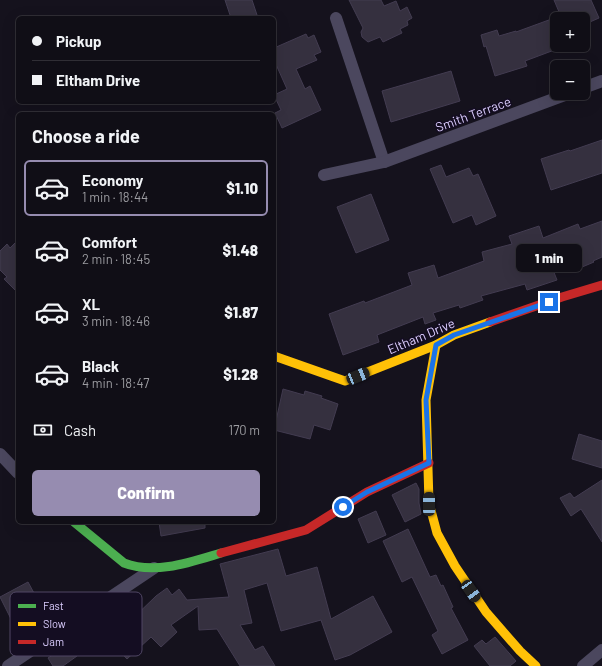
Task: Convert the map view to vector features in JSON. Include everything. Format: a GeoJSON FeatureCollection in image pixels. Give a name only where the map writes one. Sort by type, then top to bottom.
{"type":"FeatureCollection","features":[{"type":"Feature","properties":{"kind":"street"},"geometry":{"type":"LineString","coordinates":[[336,18],[384,162]]}},
{"type":"Feature","properties":{"kind":"street"},"geometry":{"type":"LineString","coordinates":[[590,85],[602,81]]}},
{"type":"Feature","properties":{"kind":"street","name":"Smith Terrace"},"geometry":{"type":"LineString","coordinates":[[324,174],[384,162],[551,100]]}},
{"type":"Feature","properties":{"kind":"street","name":"Eltham Drive"},"geometry":{"type":"LineString","coordinates":[[276,357],[345,382],[436,345],[454,335],[562,297],[602,285]]}},
{"type":"Feature","properties":{"kind":"street"},"geometry":{"type":"LineString","coordinates":[[436,345],[426,400],[429,504],[437,533],[467,584],[486,612],[520,651],[536,666]]}},
{"type":"Feature","properties":{"kind":"street"},"geometry":{"type":"LineString","coordinates":[[0,454],[16,471]]}},
{"type":"Feature","properties":{"kind":"street"},"geometry":{"type":"LineString","coordinates":[[76,524],[124,563],[129,565],[154,568],[183,564],[306,530],[367,492],[429,463]]}},
{"type":"Feature","properties":{"kind":"street"},"geometry":{"type":"LineString","coordinates":[[118,592],[154,568]]}},
{"type":"Feature","properties":{"kind":"street"},"geometry":{"type":"LineString","coordinates":[[583,666],[602,650]]}},
{"type":"Feature","properties":{"kind":"street"},"geometry":{"type":"LineString","coordinates":[[8,666],[23,656]]}},
{"type":"Feature","properties":{"kind":"building"},"geometry":{"type":"Polygon","coordinates":[[[225,0],[252,0],[257,15],[230,16],[225,0]]]}},
{"type":"Feature","properties":{"kind":"building"},"geometry":{"type":"Polygon","coordinates":[[[349,0],[381,0],[384,6],[396,1],[400,11],[407,7],[412,18],[407,21],[408,25],[400,29],[402,33],[383,42],[380,37],[368,42],[362,37],[361,32],[363,28],[349,0]]]}},
{"type":"Feature","properties":{"kind":"building"},"geometry":{"type":"Polygon","coordinates":[[[554,0],[591,0],[599,18],[590,22],[590,12],[559,12],[554,0]]]}},
{"type":"Feature","properties":{"kind":"building"},"geometry":{"type":"Polygon","coordinates":[[[550,20],[550,52],[525,61],[527,66],[495,76],[481,35],[497,30],[499,36],[516,32],[550,20]]]}},
{"type":"Feature","properties":{"kind":"building"},"geometry":{"type":"Polygon","coordinates":[[[306,34],[308,38],[314,35],[321,52],[314,55],[317,60],[296,69],[305,89],[310,86],[321,110],[282,128],[276,115],[276,112],[281,110],[276,99],[276,94],[287,89],[276,64],[276,47],[306,34]]]}},
{"type":"Feature","properties":{"kind":"building"},"geometry":{"type":"Polygon","coordinates":[[[451,71],[460,101],[391,122],[382,91],[451,71]]]}},
{"type":"Feature","properties":{"kind":"building"},"geometry":{"type":"Polygon","coordinates":[[[602,140],[602,173],[551,190],[541,159],[602,140]]]}},
{"type":"Feature","properties":{"kind":"building"},"geometry":{"type":"Polygon","coordinates":[[[441,165],[446,177],[469,168],[473,176],[478,174],[496,216],[476,225],[472,215],[453,223],[430,169],[441,165]]]}},
{"type":"Feature","properties":{"kind":"building"},"geometry":{"type":"Polygon","coordinates":[[[371,194],[389,240],[356,253],[337,207],[371,194]]]}},
{"type":"Feature","properties":{"kind":"building"},"geometry":{"type":"Polygon","coordinates":[[[602,221],[602,257],[593,261],[594,262],[575,270],[570,264],[553,270],[557,280],[527,290],[525,284],[481,296],[483,300],[460,308],[459,305],[433,313],[436,320],[425,324],[423,317],[377,335],[379,342],[343,355],[329,314],[364,301],[365,303],[412,285],[408,273],[434,265],[438,278],[484,261],[482,252],[512,244],[509,236],[539,226],[543,238],[578,224],[580,229],[602,221]]]}},
{"type":"Feature","properties":{"kind":"building"},"geometry":{"type":"Polygon","coordinates":[[[16,242],[16,291],[4,279],[7,277],[0,270],[0,251],[7,244],[10,248],[16,242]]]}},
{"type":"Feature","properties":{"kind":"building"},"geometry":{"type":"Polygon","coordinates":[[[283,389],[304,395],[305,391],[322,396],[321,398],[338,404],[330,430],[314,425],[310,439],[276,430],[276,421],[283,389]]]}},
{"type":"Feature","properties":{"kind":"building"},"geometry":{"type":"Polygon","coordinates":[[[579,434],[602,441],[602,468],[572,459],[579,434]]]}},
{"type":"Feature","properties":{"kind":"building"},"geometry":{"type":"Polygon","coordinates":[[[602,480],[602,542],[581,509],[571,516],[560,498],[570,493],[574,498],[602,480]]]}},
{"type":"Feature","properties":{"kind":"building"},"geometry":{"type":"Polygon","coordinates":[[[416,483],[419,489],[421,514],[405,522],[392,495],[416,483]]]}},
{"type":"Feature","properties":{"kind":"building"},"geometry":{"type":"Polygon","coordinates":[[[376,511],[386,535],[368,543],[358,519],[376,511]]]}},
{"type":"Feature","properties":{"kind":"building"},"geometry":{"type":"Polygon","coordinates":[[[159,524],[205,524],[205,528],[161,536],[159,524]]]}},
{"type":"Feature","properties":{"kind":"building"},"geometry":{"type":"Polygon","coordinates":[[[408,529],[430,577],[436,575],[441,586],[443,585],[453,607],[451,608],[468,640],[442,654],[432,635],[438,631],[412,577],[402,582],[383,541],[408,529]]]}},
{"type":"Feature","properties":{"kind":"building"},"geometry":{"type":"Polygon","coordinates":[[[278,549],[286,576],[317,567],[331,619],[373,596],[392,632],[350,655],[335,660],[321,620],[281,631],[267,583],[244,590],[252,623],[240,625],[255,650],[263,646],[275,666],[240,666],[217,629],[199,630],[198,606],[171,625],[177,632],[161,647],[151,637],[142,645],[142,610],[167,588],[172,595],[179,589],[187,600],[229,597],[220,564],[278,549]]]}},
{"type":"Feature","properties":{"kind":"building"},"geometry":{"type":"Polygon","coordinates":[[[28,582],[33,592],[10,592],[10,617],[0,597],[28,582]]]}},
{"type":"Feature","properties":{"kind":"building"},"geometry":{"type":"Polygon","coordinates":[[[495,637],[516,661],[510,666],[490,666],[474,646],[482,640],[486,644],[495,637]]]}},
{"type":"Feature","properties":{"kind":"building"},"geometry":{"type":"Polygon","coordinates":[[[51,656],[77,656],[63,666],[53,666],[48,658],[51,656]]]}},
{"type":"Feature","properties":{"kind":"traffic: fast"},"geometry":{"type":"LineString","coordinates":[[76,524],[124,563],[136,566],[148,568],[173,566],[221,553]]}},
{"type":"Feature","properties":{"kind":"traffic: slow"},"geometry":{"type":"LineString","coordinates":[[276,357],[345,381],[436,345],[454,335],[490,322]]}},
{"type":"Feature","properties":{"kind":"traffic: slow"},"geometry":{"type":"LineString","coordinates":[[436,345],[426,400],[429,503],[437,533],[455,566],[486,612],[520,651],[536,666]]}},
{"type":"Feature","properties":{"kind":"traffic: jam"},"geometry":{"type":"LineString","coordinates":[[490,322],[602,285]]}},
{"type":"Feature","properties":{"kind":"traffic: jam"},"geometry":{"type":"LineString","coordinates":[[221,553],[306,530],[367,492],[429,463]]}},
{"type":"Feature","properties":{"kind":"route"},"geometry":{"type":"LineString","coordinates":[[343,507],[367,492],[429,463],[426,400],[436,345],[454,335],[549,302]]}}]}
